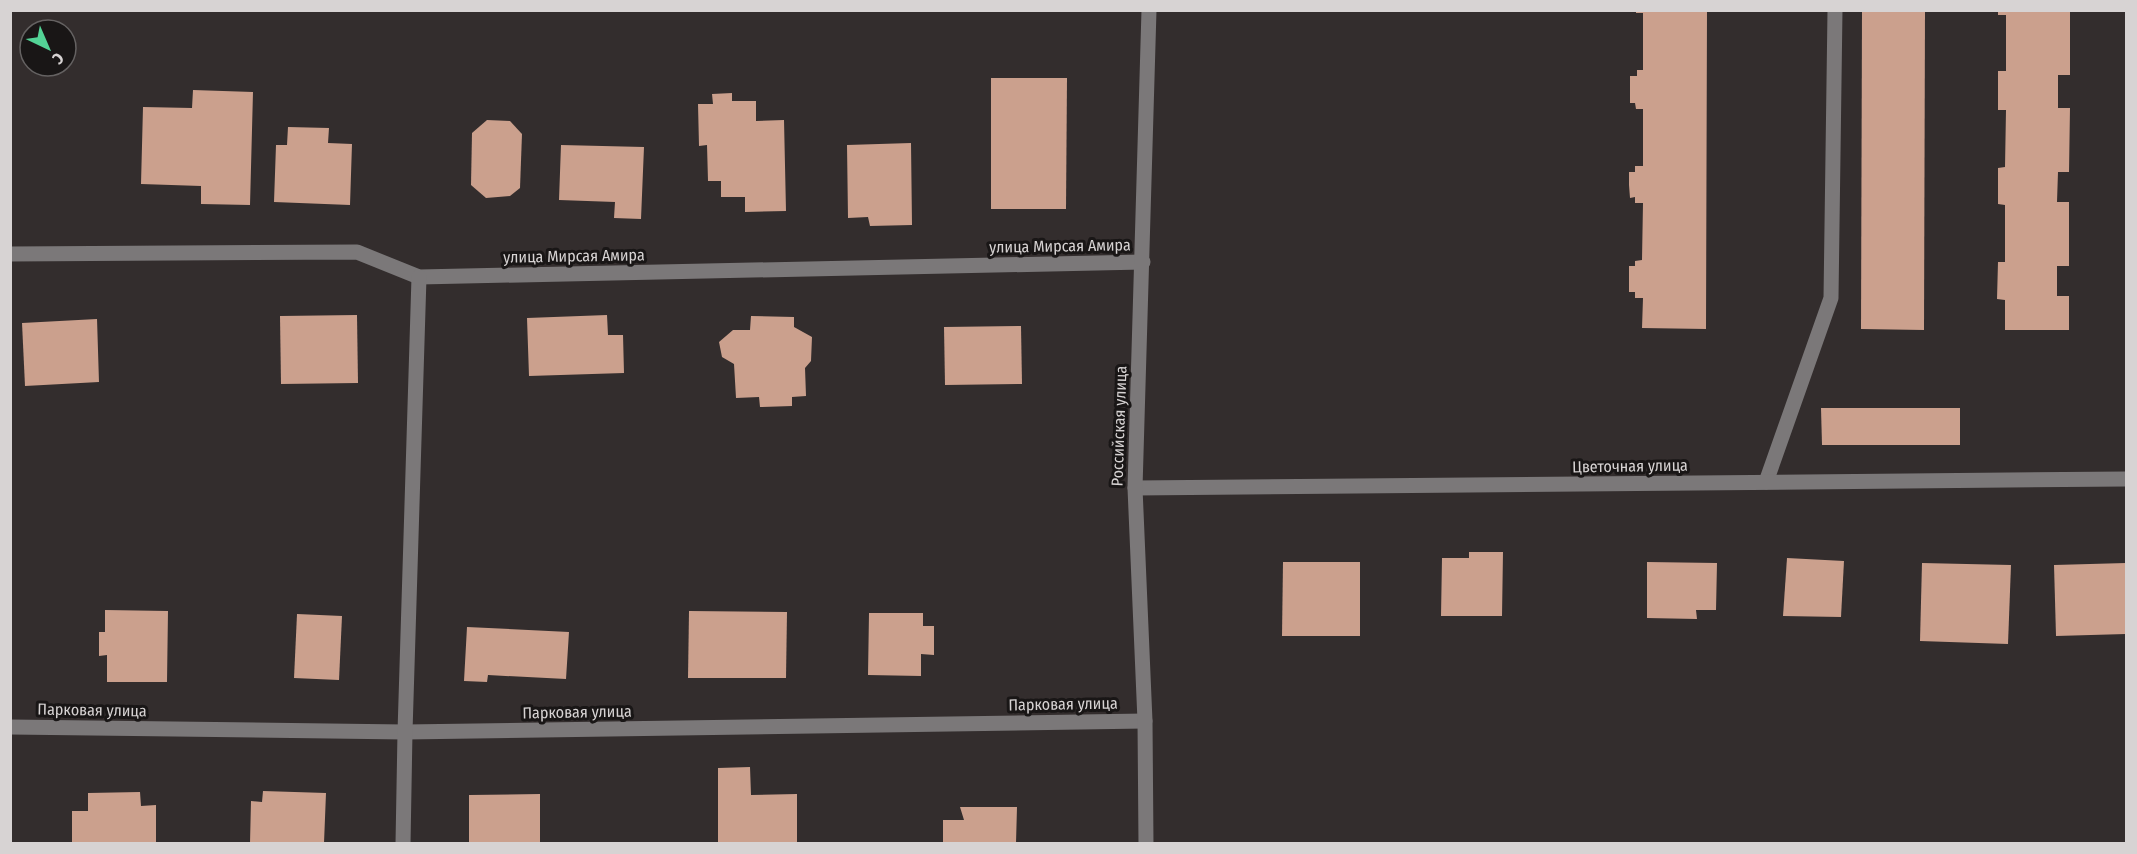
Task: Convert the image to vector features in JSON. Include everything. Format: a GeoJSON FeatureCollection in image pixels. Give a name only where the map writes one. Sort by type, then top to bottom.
{"type":"FeatureCollection","features":[{"type":"Feature","properties":{"kind":"street","name":"Российская улица"},"geometry":{"type":"LineString","coordinates":[[1146,843],[1145,721],[1135,488],[1149,10]]}},
{"type":"Feature","properties":{"kind":"street"},"geometry":{"type":"LineString","coordinates":[[1766,482],[1831,298],[1834,10]]}},
{"type":"Feature","properties":{"kind":"street","name":"улица Мирсая Амира"},"geometry":{"type":"LineString","coordinates":[[10,254],[357,252],[419,277],[1143,262]]}},
{"type":"Feature","properties":{"kind":"street"},"geometry":{"type":"LineString","coordinates":[[403,843],[419,277]]}},
{"type":"Feature","properties":{"kind":"street","name":"Цветочная улица"},"geometry":{"type":"LineString","coordinates":[[1135,488],[2127,479]]}},
{"type":"Feature","properties":{"kind":"street","name":"Парковая улица"},"geometry":{"type":"LineString","coordinates":[[10,727],[405,732],[1145,721]]}},
{"type":"Feature","properties":{"kind":"building"},"geometry":{"type":"Polygon","coordinates":[[[1636,10],[1707,10],[1706,329],[1642,328],[1643,298],[1635,298],[1635,292],[1629,292],[1629,266],[1635,266],[1635,261],[1642,260],[1643,203],[1635,203],[1635,197],[1630,198],[1629,185],[1629,172],[1635,172],[1635,166],[1643,166],[1643,109],[1636,109],[1635,103],[1630,103],[1630,76],[1637,76],[1637,70],[1643,70],[1643,13],[1636,13],[1636,10]]]}},
{"type":"Feature","properties":{"kind":"building"},"geometry":{"type":"Polygon","coordinates":[[[1862,10],[1925,10],[1924,330],[1861,329],[1862,10]]]}},
{"type":"Feature","properties":{"kind":"building"},"geometry":{"type":"Polygon","coordinates":[[[1998,10],[2070,12],[2070,75],[2058,75],[2058,108],[2070,108],[2069,172],[2058,172],[2057,202],[2069,202],[2069,266],[2057,266],[2057,296],[2069,296],[2069,330],[2005,330],[2005,300],[1997,299],[1998,262],[2005,262],[2005,205],[1998,204],[1998,168],[2005,167],[2006,110],[1998,110],[1998,71],[2006,71],[2006,15],[1998,15],[1998,10]]]}},
{"type":"Feature","properties":{"kind":"building"},"geometry":{"type":"Polygon","coordinates":[[[991,78],[1067,78],[1066,209],[991,209],[991,78]]]}},
{"type":"Feature","properties":{"kind":"building"},"geometry":{"type":"Polygon","coordinates":[[[193,90],[253,92],[250,205],[201,204],[201,186],[141,184],[143,107],[192,108],[193,90]]]}},
{"type":"Feature","properties":{"kind":"building"},"geometry":{"type":"Polygon","coordinates":[[[732,93],[732,101],[756,101],[756,121],[784,120],[786,211],[745,212],[745,197],[721,197],[721,181],[708,181],[707,145],[699,146],[698,104],[713,104],[712,94],[732,93]]]}},
{"type":"Feature","properties":{"kind":"building"},"geometry":{"type":"Polygon","coordinates":[[[487,120],[510,121],[522,134],[520,188],[510,196],[486,198],[471,185],[472,133],[487,120]]]}},
{"type":"Feature","properties":{"kind":"building"},"geometry":{"type":"Polygon","coordinates":[[[288,127],[329,128],[328,143],[352,144],[350,205],[274,202],[276,145],[287,145],[288,127]]]}},
{"type":"Feature","properties":{"kind":"building"},"geometry":{"type":"Polygon","coordinates":[[[911,143],[912,225],[870,226],[868,217],[848,218],[847,145],[911,143]]]}},
{"type":"Feature","properties":{"kind":"building"},"geometry":{"type":"Polygon","coordinates":[[[561,145],[644,147],[641,219],[614,218],[615,202],[559,200],[561,145]]]}},
{"type":"Feature","properties":{"kind":"building"},"geometry":{"type":"Polygon","coordinates":[[[357,315],[358,383],[281,384],[280,316],[357,315]]]}},
{"type":"Feature","properties":{"kind":"building"},"geometry":{"type":"Polygon","coordinates":[[[607,315],[608,335],[623,335],[624,373],[529,376],[527,318],[607,315]]]}},
{"type":"Feature","properties":{"kind":"building"},"geometry":{"type":"Polygon","coordinates":[[[751,316],[794,317],[794,327],[812,337],[811,361],[805,368],[806,396],[792,397],[792,406],[760,407],[759,397],[736,398],[734,364],[722,357],[719,342],[733,330],[750,330],[751,316]]]}},
{"type":"Feature","properties":{"kind":"building"},"geometry":{"type":"Polygon","coordinates":[[[97,319],[99,382],[25,386],[22,323],[97,319]]]}},
{"type":"Feature","properties":{"kind":"building"},"geometry":{"type":"Polygon","coordinates":[[[1021,326],[1022,384],[945,385],[944,327],[1021,326]]]}},
{"type":"Feature","properties":{"kind":"building"},"geometry":{"type":"Polygon","coordinates":[[[1821,408],[1960,408],[1960,445],[1822,445],[1821,408]]]}},
{"type":"Feature","properties":{"kind":"building"},"geometry":{"type":"Polygon","coordinates":[[[1469,552],[1503,552],[1502,616],[1441,616],[1442,558],[1469,558],[1469,552]]]}},
{"type":"Feature","properties":{"kind":"building"},"geometry":{"type":"Polygon","coordinates":[[[1787,558],[1844,561],[1841,617],[1783,616],[1787,558]]]}},
{"type":"Feature","properties":{"kind":"building"},"geometry":{"type":"Polygon","coordinates":[[[1283,562],[1360,562],[1360,636],[1282,636],[1283,562]]]}},
{"type":"Feature","properties":{"kind":"building"},"geometry":{"type":"Polygon","coordinates":[[[1647,562],[1717,563],[1716,610],[1696,610],[1697,619],[1647,618],[1647,562]]]}},
{"type":"Feature","properties":{"kind":"building"},"geometry":{"type":"Polygon","coordinates":[[[1922,563],[2011,565],[2008,644],[1920,641],[1922,563]]]}},
{"type":"Feature","properties":{"kind":"building"},"geometry":{"type":"Polygon","coordinates":[[[2126,563],[2126,634],[2056,636],[2054,565],[2126,563]]]}},
{"type":"Feature","properties":{"kind":"building"},"geometry":{"type":"Polygon","coordinates":[[[105,610],[168,611],[167,682],[107,682],[107,655],[99,656],[99,632],[105,632],[105,610]]]}},
{"type":"Feature","properties":{"kind":"building"},"geometry":{"type":"Polygon","coordinates":[[[689,611],[787,612],[786,678],[688,678],[689,611]]]}},
{"type":"Feature","properties":{"kind":"building"},"geometry":{"type":"Polygon","coordinates":[[[869,613],[923,613],[923,626],[934,626],[934,655],[921,654],[921,676],[868,675],[869,613]]]}},
{"type":"Feature","properties":{"kind":"building"},"geometry":{"type":"Polygon","coordinates":[[[297,614],[342,616],[339,680],[294,678],[297,614]]]}},
{"type":"Feature","properties":{"kind":"building"},"geometry":{"type":"Polygon","coordinates":[[[467,627],[569,632],[566,679],[488,675],[487,682],[464,681],[467,627]]]}},
{"type":"Feature","properties":{"kind":"building"},"geometry":{"type":"Polygon","coordinates":[[[750,767],[751,795],[797,794],[797,843],[718,843],[718,768],[750,767]]]}},
{"type":"Feature","properties":{"kind":"building"},"geometry":{"type":"Polygon","coordinates":[[[263,791],[326,793],[324,843],[250,843],[251,801],[262,802],[263,791]]]}},
{"type":"Feature","properties":{"kind":"building"},"geometry":{"type":"Polygon","coordinates":[[[140,792],[141,806],[156,805],[156,843],[72,843],[72,811],[88,811],[88,793],[140,792]]]}},
{"type":"Feature","properties":{"kind":"building"},"geometry":{"type":"Polygon","coordinates":[[[540,794],[540,843],[469,843],[469,795],[540,794]]]}},
{"type":"Feature","properties":{"kind":"building"},"geometry":{"type":"Polygon","coordinates":[[[960,807],[1017,807],[1016,843],[943,843],[943,820],[964,820],[960,807]]]}}]}
